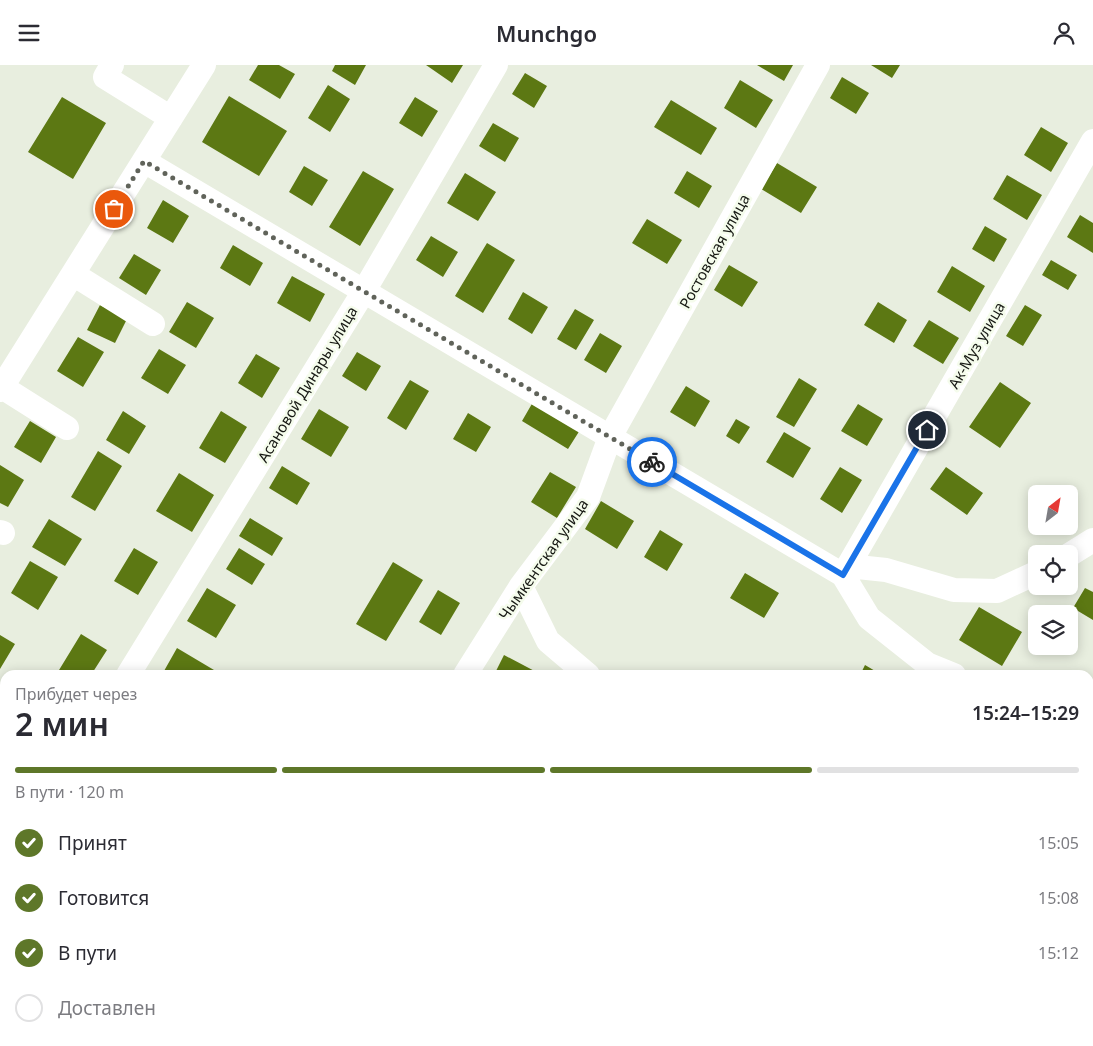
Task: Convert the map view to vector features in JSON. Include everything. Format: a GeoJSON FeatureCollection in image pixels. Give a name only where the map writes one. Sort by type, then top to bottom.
{"type":"FeatureCollection","features":[{"type":"Feature","properties":{"kind":"street"},"geometry":{"type":"LineString","coordinates":[[112,65],[105,77],[171,118]]}},
{"type":"Feature","properties":{"kind":"street"},"geometry":{"type":"LineString","coordinates":[[67,428],[1,388],[204,65]]}},
{"type":"Feature","properties":{"kind":"street","name":"Асановой Динары улица"},"geometry":{"type":"LineString","coordinates":[[131,670],[364,291],[496,65]]}},
{"type":"Feature","properties":{"kind":"street","name":"Ростовская улица"},"geometry":{"type":"LineString","coordinates":[[610,437],[818,65]]}},
{"type":"Feature","properties":{"kind":"street","name":"Ак-Муз улица"},"geometry":{"type":"LineString","coordinates":[[846,571],[1093,141]]}},
{"type":"Feature","properties":{"kind":"street"},"geometry":{"type":"LineString","coordinates":[[144,161],[610,437],[846,571],[886,570],[954,590],[997,591],[1028,577]]}},
{"type":"Feature","properties":{"kind":"street"},"geometry":{"type":"LineString","coordinates":[[73,274],[153,324]]}},
{"type":"Feature","properties":{"kind":"street","name":"Чымкентская улица"},"geometry":{"type":"LineString","coordinates":[[469,670],[521,586],[588,497],[610,437]]}},
{"type":"Feature","properties":{"kind":"street"},"geometry":{"type":"LineString","coordinates":[[1078,549],[1093,540]]}},
{"type":"Feature","properties":{"kind":"street"},"geometry":{"type":"LineString","coordinates":[[846,571],[869,618],[927,664],[942,670]]}},
{"type":"Feature","properties":{"kind":"street"},"geometry":{"type":"LineString","coordinates":[[521,586],[548,641],[582,670]]}},
{"type":"Feature","properties":{"kind":"building"},"geometry":{"type":"Polygon","coordinates":[[[258,65],[279,65],[295,74],[280,99],[249,80],[258,65]]]}},
{"type":"Feature","properties":{"kind":"building"},"geometry":{"type":"Polygon","coordinates":[[[335,65],[366,65],[355,85],[332,71],[335,65]]]}},
{"type":"Feature","properties":{"kind":"building"},"geometry":{"type":"Polygon","coordinates":[[[426,65],[463,65],[452,83],[426,65]]]}},
{"type":"Feature","properties":{"kind":"building"},"geometry":{"type":"Polygon","coordinates":[[[757,65],[793,65],[784,81],[757,65]]]}},
{"type":"Feature","properties":{"kind":"building"},"geometry":{"type":"Polygon","coordinates":[[[871,65],[900,65],[892,78],[871,65]]]}},
{"type":"Feature","properties":{"kind":"building"},"geometry":{"type":"Polygon","coordinates":[[[525,73],[547,86],[534,108],[512,94],[525,73]]]}},
{"type":"Feature","properties":{"kind":"building"},"geometry":{"type":"Polygon","coordinates":[[[842,77],[869,93],[856,114],[830,98],[842,77]]]}},
{"type":"Feature","properties":{"kind":"building"},"geometry":{"type":"Polygon","coordinates":[[[740,80],[773,100],[756,128],[724,108],[740,80]]]}},
{"type":"Feature","properties":{"kind":"building"},"geometry":{"type":"Polygon","coordinates":[[[328,85],[350,99],[330,132],[308,118],[328,85]]]}},
{"type":"Feature","properties":{"kind":"building"},"geometry":{"type":"Polygon","coordinates":[[[229,96],[287,131],[259,176],[202,142],[229,96]]]}},
{"type":"Feature","properties":{"kind":"building"},"geometry":{"type":"Polygon","coordinates":[[[62,97],[106,123],[73,179],[28,152],[62,97]]]}},
{"type":"Feature","properties":{"kind":"building"},"geometry":{"type":"Polygon","coordinates":[[[415,97],[438,111],[422,137],[399,123],[415,97]]]}},
{"type":"Feature","properties":{"kind":"building"},"geometry":{"type":"Polygon","coordinates":[[[671,100],[717,128],[701,155],[654,127],[671,100]]]}},
{"type":"Feature","properties":{"kind":"building"},"geometry":{"type":"Polygon","coordinates":[[[493,123],[519,138],[505,162],[479,146],[493,123]]]}},
{"type":"Feature","properties":{"kind":"building"},"geometry":{"type":"Polygon","coordinates":[[[1041,127],[1068,143],[1051,172],[1024,155],[1041,127]]]}},
{"type":"Feature","properties":{"kind":"building"},"geometry":{"type":"Polygon","coordinates":[[[777,163],[817,187],[801,213],[761,189],[777,163]]]}},
{"type":"Feature","properties":{"kind":"building"},"geometry":{"type":"Polygon","coordinates":[[[304,166],[328,180],[312,206],[289,192],[304,166]]]}},
{"type":"Feature","properties":{"kind":"building"},"geometry":{"type":"Polygon","coordinates":[[[363,171],[394,189],[360,246],[329,227],[363,171]]]}},
{"type":"Feature","properties":{"kind":"building"},"geometry":{"type":"Polygon","coordinates":[[[687,171],[712,186],[699,208],[674,193],[687,171]]]}},
{"type":"Feature","properties":{"kind":"building"},"geometry":{"type":"Polygon","coordinates":[[[465,173],[496,192],[478,221],[447,203],[465,173]]]}},
{"type":"Feature","properties":{"kind":"building"},"geometry":{"type":"Polygon","coordinates":[[[1007,175],[1042,195],[1027,220],[993,199],[1007,175]]]}},
{"type":"Feature","properties":{"kind":"building"},"geometry":{"type":"Polygon","coordinates":[[[163,200],[189,216],[173,243],[147,228],[163,200]]]}},
{"type":"Feature","properties":{"kind":"building"},"geometry":{"type":"Polygon","coordinates":[[[1080,215],[1093,223],[1093,253],[1067,237],[1080,215]]]}},
{"type":"Feature","properties":{"kind":"building"},"geometry":{"type":"Polygon","coordinates":[[[647,219],[682,240],[667,264],[632,243],[647,219]]]}},
{"type":"Feature","properties":{"kind":"building"},"geometry":{"type":"Polygon","coordinates":[[[985,226],[1007,239],[994,262],[972,249],[985,226]]]}},
{"type":"Feature","properties":{"kind":"building"},"geometry":{"type":"Polygon","coordinates":[[[431,236],[458,252],[443,277],[416,260],[431,236]]]}},
{"type":"Feature","properties":{"kind":"building"},"geometry":{"type":"Polygon","coordinates":[[[487,243],[515,260],[483,313],[455,296],[487,243]]]}},
{"type":"Feature","properties":{"kind":"building"},"geometry":{"type":"Polygon","coordinates":[[[233,245],[263,263],[250,286],[220,268],[233,245]]]}},
{"type":"Feature","properties":{"kind":"building"},"geometry":{"type":"Polygon","coordinates":[[[134,254],[161,270],[146,295],[119,278],[134,254]]]}},
{"type":"Feature","properties":{"kind":"building"},"geometry":{"type":"Polygon","coordinates":[[[1051,260],[1077,275],[1068,290],[1042,275],[1051,260]]]}},
{"type":"Feature","properties":{"kind":"building"},"geometry":{"type":"Polygon","coordinates":[[[729,265],[758,282],[742,307],[714,290],[729,265]]]}},
{"type":"Feature","properties":{"kind":"building"},"geometry":{"type":"Polygon","coordinates":[[[952,266],[985,286],[970,312],[937,292],[952,266]]]}},
{"type":"Feature","properties":{"kind":"building"},"geometry":{"type":"Polygon","coordinates":[[[292,276],[325,294],[310,322],[277,303],[292,276]]]}},
{"type":"Feature","properties":{"kind":"building"},"geometry":{"type":"Polygon","coordinates":[[[523,292],[548,307],[532,334],[508,319],[523,292]]]}},
{"type":"Feature","properties":{"kind":"building"},"geometry":{"type":"Polygon","coordinates":[[[187,302],[214,318],[196,348],[169,332],[187,302]]]}},
{"type":"Feature","properties":{"kind":"building"},"geometry":{"type":"Polygon","coordinates":[[[878,302],[907,320],[894,343],[864,325],[878,302]]]}},
{"type":"Feature","properties":{"kind":"building"},"geometry":{"type":"Polygon","coordinates":[[[100,305],[127,319],[115,343],[87,330],[100,305]]]}},
{"type":"Feature","properties":{"kind":"building"},"geometry":{"type":"Polygon","coordinates":[[[1025,305],[1042,315],[1023,346],[1006,336],[1025,305]]]}},
{"type":"Feature","properties":{"kind":"building"},"geometry":{"type":"Polygon","coordinates":[[[575,309],[594,320],[576,350],[557,339],[575,309]]]}},
{"type":"Feature","properties":{"kind":"building"},"geometry":{"type":"Polygon","coordinates":[[[929,320],[959,338],[943,364],[913,346],[929,320]]]}},
{"type":"Feature","properties":{"kind":"building"},"geometry":{"type":"Polygon","coordinates":[[[600,333],[622,346],[606,373],[584,360],[600,333]]]}},
{"type":"Feature","properties":{"kind":"building"},"geometry":{"type":"Polygon","coordinates":[[[78,337],[104,352],[83,387],[57,371],[78,337]]]}},
{"type":"Feature","properties":{"kind":"building"},"geometry":{"type":"Polygon","coordinates":[[[159,349],[186,365],[168,394],[141,378],[159,349]]]}},
{"type":"Feature","properties":{"kind":"building"},"geometry":{"type":"Polygon","coordinates":[[[357,352],[381,366],[366,391],[342,376],[357,352]]]}},
{"type":"Feature","properties":{"kind":"building"},"geometry":{"type":"Polygon","coordinates":[[[256,354],[280,368],[262,398],[238,383],[256,354]]]}},
{"type":"Feature","properties":{"kind":"building"},"geometry":{"type":"Polygon","coordinates":[[[799,378],[817,389],[794,427],[776,417],[799,378]]]}},
{"type":"Feature","properties":{"kind":"building"},"geometry":{"type":"Polygon","coordinates":[[[410,380],[429,391],[406,430],[387,418],[410,380]]]}},
{"type":"Feature","properties":{"kind":"building"},"geometry":{"type":"Polygon","coordinates":[[[1000,382],[1031,403],[1000,448],[969,427],[1000,382]]]}},
{"type":"Feature","properties":{"kind":"building"},"geometry":{"type":"Polygon","coordinates":[[[686,386],[710,401],[695,427],[670,412],[686,386]]]}},
{"type":"Feature","properties":{"kind":"building"},"geometry":{"type":"Polygon","coordinates":[[[533,402],[580,430],[568,449],[522,421],[533,402]]]}},
{"type":"Feature","properties":{"kind":"building"},"geometry":{"type":"Polygon","coordinates":[[[858,404],[883,419],[867,446],[841,431],[858,404]]]}},
{"type":"Feature","properties":{"kind":"building"},"geometry":{"type":"Polygon","coordinates":[[[319,409],[349,427],[331,457],[301,439],[319,409]]]}},
{"type":"Feature","properties":{"kind":"building"},"geometry":{"type":"Polygon","coordinates":[[[123,411],[146,426],[129,454],[106,440],[123,411]]]}},
{"type":"Feature","properties":{"kind":"building"},"geometry":{"type":"Polygon","coordinates":[[[221,411],[247,427],[225,463],[199,448],[221,411]]]}},
{"type":"Feature","properties":{"kind":"building"},"geometry":{"type":"Polygon","coordinates":[[[468,413],[491,427],[476,452],[453,439],[468,413]]]}},
{"type":"Feature","properties":{"kind":"building"},"geometry":{"type":"Polygon","coordinates":[[[736,419],[750,427],[739,444],[726,436],[736,419]]]}},
{"type":"Feature","properties":{"kind":"building"},"geometry":{"type":"Polygon","coordinates":[[[30,421],[56,437],[41,463],[14,447],[30,421]]]}},
{"type":"Feature","properties":{"kind":"building"},"geometry":{"type":"Polygon","coordinates":[[[784,432],[811,448],[793,478],[766,462],[784,432]]]}},
{"type":"Feature","properties":{"kind":"building"},"geometry":{"type":"Polygon","coordinates":[[[98,451],[122,466],[95,511],[71,497],[98,451]]]}},
{"type":"Feature","properties":{"kind":"building"},"geometry":{"type":"Polygon","coordinates":[[[0,465],[24,480],[8,507],[0,503],[0,465]]]}},
{"type":"Feature","properties":{"kind":"building"},"geometry":{"type":"Polygon","coordinates":[[[282,466],[310,483],[297,505],[269,488],[282,466]]]}},
{"type":"Feature","properties":{"kind":"building"},"geometry":{"type":"Polygon","coordinates":[[[840,467],[862,480],[842,513],[820,499],[840,467]]]}},
{"type":"Feature","properties":{"kind":"building"},"geometry":{"type":"Polygon","coordinates":[[[946,467],[983,493],[967,515],[930,489],[946,467]]]}},
{"type":"Feature","properties":{"kind":"building"},"geometry":{"type":"Polygon","coordinates":[[[550,472],[576,487],[557,518],[531,502],[550,472]]]}},
{"type":"Feature","properties":{"kind":"building"},"geometry":{"type":"Polygon","coordinates":[[[179,473],[214,495],[192,532],[156,511],[179,473]]]}},
{"type":"Feature","properties":{"kind":"building"},"geometry":{"type":"Polygon","coordinates":[[[601,501],[634,521],[617,549],[585,529],[601,501]]]}},
{"type":"Feature","properties":{"kind":"building"},"geometry":{"type":"Polygon","coordinates":[[[250,518],[283,538],[272,556],[239,536],[250,518]]]}},
{"type":"Feature","properties":{"kind":"building"},"geometry":{"type":"Polygon","coordinates":[[[49,519],[82,539],[65,566],[32,547],[49,519]]]}},
{"type":"Feature","properties":{"kind":"building"},"geometry":{"type":"Polygon","coordinates":[[[660,530],[683,544],[667,571],[644,557],[660,530]]]}},
{"type":"Feature","properties":{"kind":"building"},"geometry":{"type":"Polygon","coordinates":[[[134,548],[158,562],[138,595],[114,581],[134,548]]]}},
{"type":"Feature","properties":{"kind":"building"},"geometry":{"type":"Polygon","coordinates":[[[239,548],[265,564],[252,585],[226,569],[239,548]]]}},
{"type":"Feature","properties":{"kind":"building"},"geometry":{"type":"Polygon","coordinates":[[[30,561],[58,577],[38,610],[11,593],[30,561]]]}},
{"type":"Feature","properties":{"kind":"building"},"geometry":{"type":"Polygon","coordinates":[[[393,562],[423,580],[386,641],[356,624],[393,562]]]}},
{"type":"Feature","properties":{"kind":"building"},"geometry":{"type":"Polygon","coordinates":[[[745,573],[779,593],[764,618],[730,598],[745,573]]]}},
{"type":"Feature","properties":{"kind":"building"},"geometry":{"type":"Polygon","coordinates":[[[207,588],[236,605],[216,638],[187,621],[207,588]]]}},
{"type":"Feature","properties":{"kind":"building"},"geometry":{"type":"Polygon","coordinates":[[[1085,588],[1093,592],[1093,620],[1078,611],[1078,605],[1075,605],[1085,588]]]}},
{"type":"Feature","properties":{"kind":"building"},"geometry":{"type":"Polygon","coordinates":[[[438,590],[460,603],[441,635],[419,622],[438,590]]]}},
{"type":"Feature","properties":{"kind":"building"},"geometry":{"type":"Polygon","coordinates":[[[979,607],[1022,632],[1002,666],[959,640],[979,607]]]}},
{"type":"Feature","properties":{"kind":"building"},"geometry":{"type":"Polygon","coordinates":[[[81,634],[107,650],[94,670],[59,670],[81,634]]]}},
{"type":"Feature","properties":{"kind":"building"},"geometry":{"type":"Polygon","coordinates":[[[0,635],[15,644],[0,669],[0,635]]]}},
{"type":"Feature","properties":{"kind":"building"},"geometry":{"type":"Polygon","coordinates":[[[177,648],[214,670],[165,670],[177,648]]]}},
{"type":"Feature","properties":{"kind":"building"},"geometry":{"type":"Polygon","coordinates":[[[504,655],[532,670],[496,670],[504,655]]]}},
{"type":"Feature","properties":{"kind":"building"},"geometry":{"type":"Polygon","coordinates":[[[865,665],[874,670],[862,670],[865,665]]]}},
{"type":"Feature","properties":{"kind":"way so far"},"geometry":{"type":"LineString","coordinates":[[114,209],[144,161],[652,462]]}},
{"type":"Feature","properties":{"kind":"route"},"geometry":{"type":"LineString","coordinates":[[652,462],[843,575],[927,430]]}}]}
